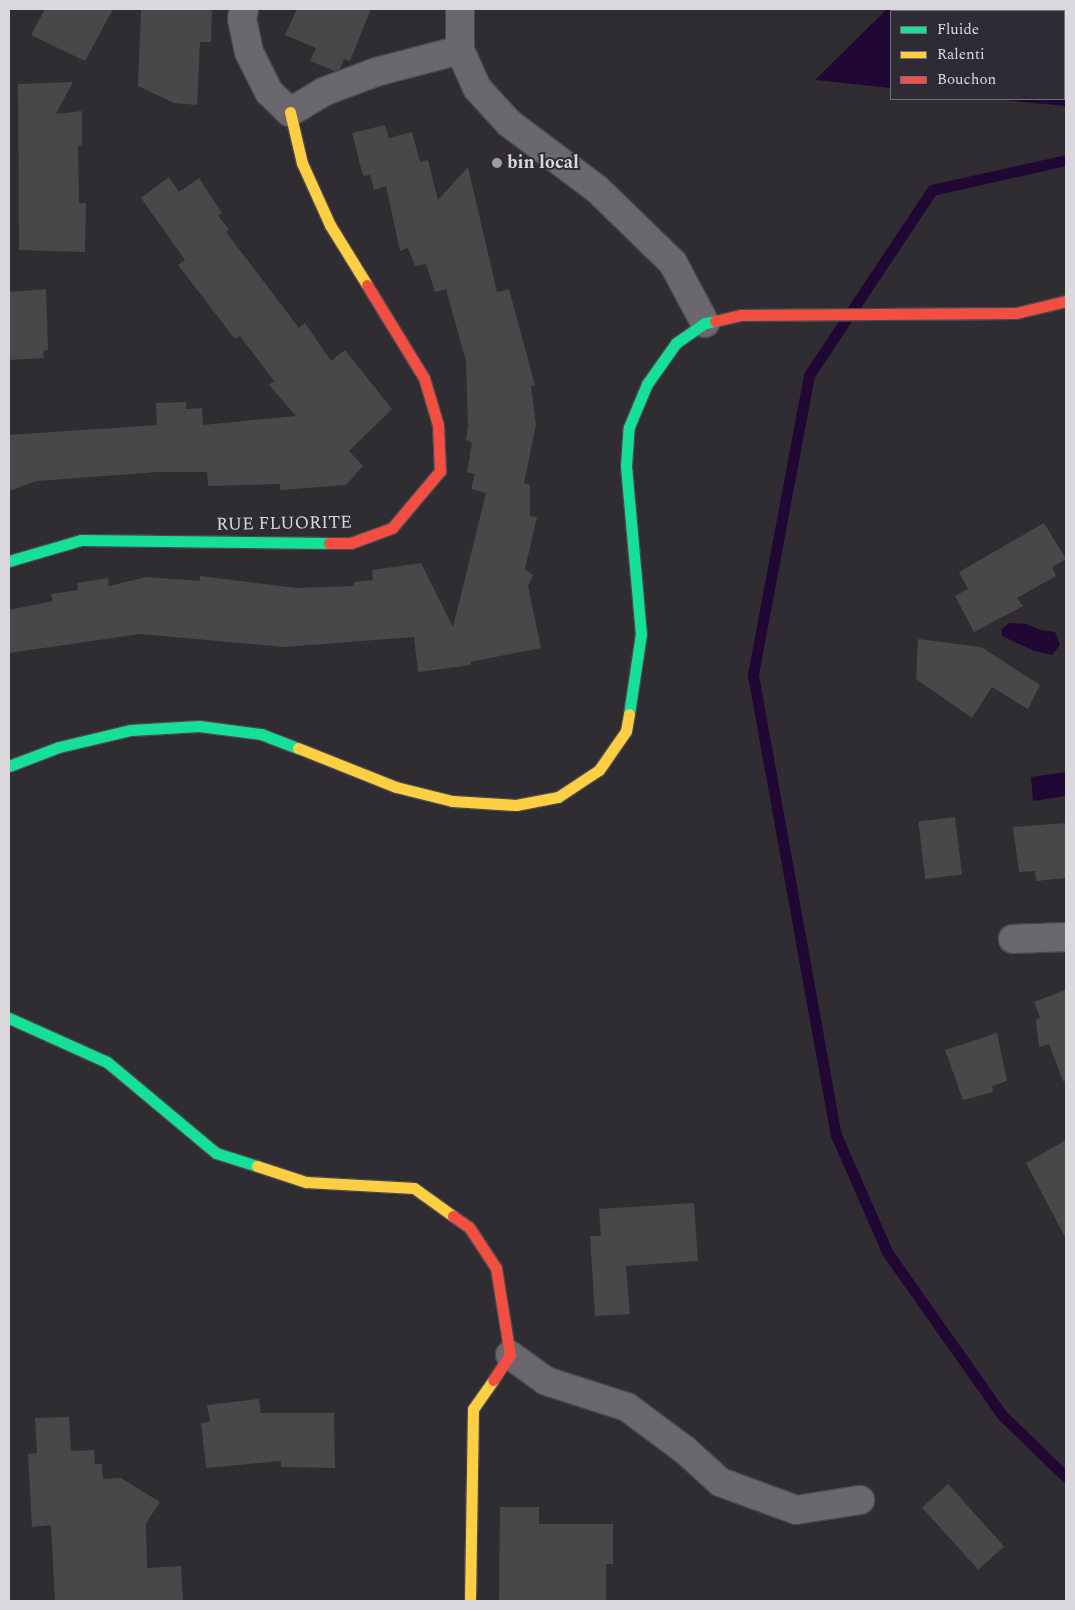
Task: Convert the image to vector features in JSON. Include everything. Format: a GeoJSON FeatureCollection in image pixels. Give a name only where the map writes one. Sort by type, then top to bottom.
{"type":"FeatureCollection","features":[{"type":"Feature","properties":{"kind":"street"},"geometry":{"type":"LineString","coordinates":[[244,9],[242,19],[249,52],[269,92],[290,112],[323,92],[376,72],[460,50]]}},
{"type":"Feature","properties":{"kind":"street"},"geometry":{"type":"LineString","coordinates":[[460,9],[460,50],[477,88],[509,123],[598,189],[673,263],[705,323]]}},
{"type":"Feature","properties":{"kind":"street","name":"RUE FLUORITE"},"geometry":{"type":"LineString","coordinates":[[9,562],[81,540],[351,543],[392,528],[440,471],[438,425],[424,378],[330,225],[302,163],[290,112]]}},
{"type":"Feature","properties":{"kind":"street"},"geometry":{"type":"LineString","coordinates":[[9,766],[58,747],[130,730],[199,726],[261,734],[396,788],[452,801],[537,803],[580,785],[599,770],[626,731],[634,694],[641,634],[626,466],[629,427],[647,384],[676,343],[705,323],[740,315],[1016,313],[1066,302]]}},
{"type":"Feature","properties":{"kind":"street"},"geometry":{"type":"LineString","coordinates":[[1013,939],[1066,937]]}},
{"type":"Feature","properties":{"kind":"street"},"geometry":{"type":"LineString","coordinates":[[9,1018],[107,1062],[216,1153],[306,1182],[414,1188],[469,1227],[496,1268],[510,1355],[473,1409],[470,1601]]}},
{"type":"Feature","properties":{"kind":"street"},"geometry":{"type":"LineString","coordinates":[[510,1355],[546,1381],[627,1406],[685,1450],[720,1482],[796,1510],[860,1500]]}},
{"type":"Feature","properties":{"kind":"shaded area"},"geometry":{"type":"Polygon","coordinates":[[[887,9],[1066,9],[1066,106],[1004,100],[1065,100],[1065,10],[890,10],[890,88],[815,80],[887,9]]]}},
{"type":"Feature","properties":{"kind":"shaded area"},"geometry":{"type":"Polygon","coordinates":[[[1009,623],[1027,624],[1040,630],[1055,632],[1060,645],[1052,655],[1034,651],[1002,636],[1001,630],[1009,623]]]}},
{"type":"Feature","properties":{"kind":"shaded area"},"geometry":{"type":"Polygon","coordinates":[[[1066,772],[1066,796],[1033,801],[1031,777],[1066,772]]]}},
{"type":"Feature","properties":{"kind":"building"},"geometry":{"type":"Polygon","coordinates":[[[45,9],[113,9],[85,61],[31,35],[45,9]]]}},
{"type":"Feature","properties":{"kind":"building"},"geometry":{"type":"Polygon","coordinates":[[[141,9],[212,9],[211,42],[200,42],[197,105],[174,103],[138,86],[141,9]]]}},
{"type":"Feature","properties":{"kind":"building"},"geometry":{"type":"Polygon","coordinates":[[[297,9],[371,9],[350,61],[344,59],[340,69],[335,71],[310,61],[316,48],[285,35],[297,9]]]}},
{"type":"Feature","properties":{"kind":"building"},"geometry":{"type":"Polygon","coordinates":[[[73,82],[56,114],[82,111],[82,146],[78,146],[79,203],[86,203],[85,252],[19,250],[18,84],[73,82]]]}},
{"type":"Feature","properties":{"kind":"building"},"geometry":{"type":"Polygon","coordinates":[[[385,125],[389,138],[412,132],[420,162],[428,160],[438,200],[468,167],[497,292],[509,289],[535,385],[531,386],[536,425],[524,483],[530,485],[530,516],[537,517],[525,569],[533,575],[528,586],[541,648],[470,662],[472,665],[418,672],[414,637],[284,647],[140,634],[9,653],[9,610],[53,601],[51,594],[78,590],[77,583],[108,578],[109,586],[146,577],[200,581],[200,576],[297,588],[354,586],[354,582],[373,580],[372,570],[421,563],[453,627],[486,493],[471,489],[475,474],[467,472],[472,443],[466,440],[468,426],[466,361],[446,289],[435,292],[426,264],[415,266],[408,248],[400,251],[386,186],[374,190],[370,175],[363,176],[352,133],[385,125]]]}},
{"type":"Feature","properties":{"kind":"building"},"geometry":{"type":"Polygon","coordinates":[[[169,177],[179,192],[199,178],[222,213],[218,216],[229,229],[226,232],[299,328],[305,323],[331,361],[345,350],[392,409],[349,451],[363,466],[346,485],[280,490],[280,484],[208,486],[207,472],[158,472],[37,481],[9,491],[9,435],[157,425],[156,403],[186,402],[186,409],[202,408],[203,425],[296,416],[269,385],[274,381],[240,336],[235,339],[178,265],[185,260],[141,198],[169,177]]]}},
{"type":"Feature","properties":{"kind":"building"},"geometry":{"type":"Polygon","coordinates":[[[46,289],[48,350],[43,351],[44,358],[9,360],[9,292],[46,289]]]}},
{"type":"Feature","properties":{"kind":"building"},"geometry":{"type":"Polygon","coordinates":[[[1044,523],[1066,559],[1052,567],[1056,576],[1017,598],[1023,606],[974,632],[955,596],[968,589],[959,572],[1044,523]]]}},
{"type":"Feature","properties":{"kind":"building"},"geometry":{"type":"Polygon","coordinates":[[[918,639],[981,647],[1040,685],[1028,709],[992,687],[972,718],[916,679],[918,639]]]}},
{"type":"Feature","properties":{"kind":"building"},"geometry":{"type":"Polygon","coordinates":[[[955,817],[962,875],[925,879],[918,822],[955,817]]]}},
{"type":"Feature","properties":{"kind":"building"},"geometry":{"type":"Polygon","coordinates":[[[1066,823],[1066,878],[1036,881],[1035,871],[1019,872],[1013,827],[1066,823]]]}},
{"type":"Feature","properties":{"kind":"building"},"geometry":{"type":"Polygon","coordinates":[[[1066,990],[1066,1081],[1063,1081],[1049,1044],[1039,1047],[1036,1020],[1040,1018],[1034,1002],[1066,990]]]}},
{"type":"Feature","properties":{"kind":"building"},"geometry":{"type":"Polygon","coordinates":[[[997,1033],[1007,1081],[992,1086],[993,1092],[963,1100],[945,1050],[997,1033]]]}},
{"type":"Feature","properties":{"kind":"building"},"geometry":{"type":"Polygon","coordinates":[[[1066,1140],[1066,1239],[1026,1163],[1066,1140]]]}},
{"type":"Feature","properties":{"kind":"building"},"geometry":{"type":"Polygon","coordinates":[[[694,1203],[698,1261],[626,1266],[630,1314],[595,1316],[590,1236],[601,1236],[599,1209],[694,1203]]]}},
{"type":"Feature","properties":{"kind":"building"},"geometry":{"type":"Polygon","coordinates":[[[259,1399],[261,1413],[334,1413],[335,1468],[281,1467],[281,1461],[206,1468],[201,1423],[210,1422],[207,1405],[259,1399]]]}},
{"type":"Feature","properties":{"kind":"building"},"geometry":{"type":"Polygon","coordinates":[[[69,1417],[71,1451],[94,1450],[95,1464],[102,1464],[103,1479],[121,1478],[160,1502],[146,1523],[147,1568],[181,1566],[183,1601],[55,1601],[51,1525],[32,1527],[28,1454],[37,1453],[35,1418],[69,1417]]]}},
{"type":"Feature","properties":{"kind":"building"},"geometry":{"type":"Polygon","coordinates":[[[948,1484],[1004,1546],[978,1570],[922,1507],[948,1484]]]}},
{"type":"Feature","properties":{"kind":"building"},"geometry":{"type":"Polygon","coordinates":[[[500,1507],[539,1507],[539,1524],[613,1524],[613,1564],[606,1564],[606,1601],[499,1601],[500,1507]]]}},
{"type":"Feature","properties":{"kind":"waterway"},"geometry":{"type":"LineString","coordinates":[[1066,160],[932,190],[809,375],[753,675],[836,1135],[887,1252],[1002,1415],[1066,1477]]}},
{"type":"Feature","properties":{"kind":"traffic: fast"},"geometry":{"type":"LineString","coordinates":[[629,714],[641,634],[626,466],[629,427],[647,384],[676,343],[705,323],[715,321]]}},
{"type":"Feature","properties":{"kind":"traffic: fast"},"geometry":{"type":"LineString","coordinates":[[9,561],[81,540],[329,543]]}},
{"type":"Feature","properties":{"kind":"traffic: fast"},"geometry":{"type":"LineString","coordinates":[[9,766],[59,747],[131,730],[199,726],[261,734],[298,748]]}},
{"type":"Feature","properties":{"kind":"traffic: fast"},"geometry":{"type":"LineString","coordinates":[[9,1018],[107,1062],[216,1153],[257,1166]]}},
{"type":"Feature","properties":{"kind":"traffic: slow"},"geometry":{"type":"LineString","coordinates":[[290,112],[302,163],[330,225],[367,285]]}},
{"type":"Feature","properties":{"kind":"traffic: slow"},"geometry":{"type":"LineString","coordinates":[[298,748],[396,787],[452,801],[516,805],[558,797],[599,770],[626,731],[629,714]]}},
{"type":"Feature","properties":{"kind":"traffic: slow"},"geometry":{"type":"LineString","coordinates":[[257,1166],[306,1182],[414,1188],[453,1216]]}},
{"type":"Feature","properties":{"kind":"traffic: slow"},"geometry":{"type":"LineString","coordinates":[[470,1601],[473,1409],[493,1380]]}},
{"type":"Feature","properties":{"kind":"traffic: jam"},"geometry":{"type":"LineString","coordinates":[[329,543],[351,543],[392,528],[440,471],[438,425],[424,378],[367,285]]}},
{"type":"Feature","properties":{"kind":"traffic: jam"},"geometry":{"type":"LineString","coordinates":[[715,321],[740,315],[1016,313],[1066,301]]}},
{"type":"Feature","properties":{"kind":"traffic: jam"},"geometry":{"type":"LineString","coordinates":[[453,1216],[469,1227],[496,1268],[510,1355],[493,1380]]}},
{"type":"Feature","properties":{"kind":"place","name":"bin local"},"geometry":{"type":"Point","coordinates":[497,163]}}]}
